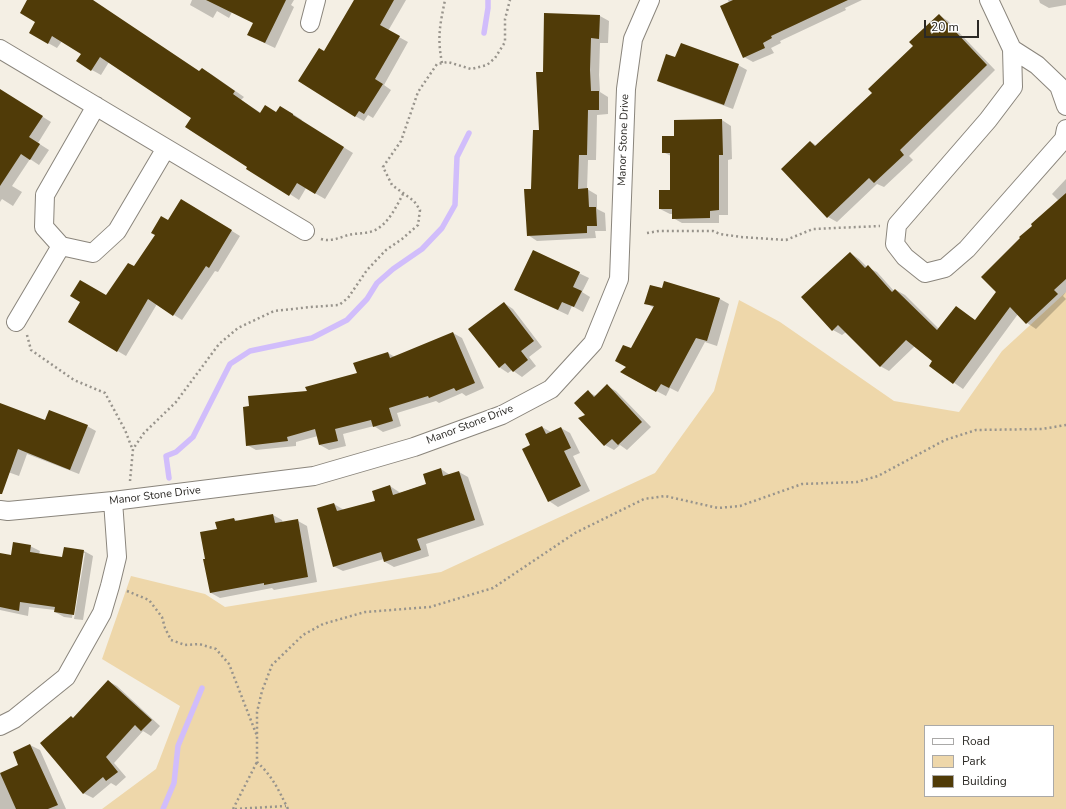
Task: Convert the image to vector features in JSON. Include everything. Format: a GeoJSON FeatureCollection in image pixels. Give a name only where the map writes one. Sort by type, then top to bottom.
{"type":"FeatureCollection","features":[{"type":"Feature","properties":{"kind":"street"},"geometry":{"type":"LineString","coordinates":[[310,23],[316,0]]}},
{"type":"Feature","properties":{"kind":"street","name":"Manor Stone Drive"},"geometry":{"type":"LineString","coordinates":[[0,510],[8,511],[113,501],[314,476],[414,447],[495,418],[550,389],[593,343],[619,279],[626,89],[633,39],[650,0]]}},
{"type":"Feature","properties":{"kind":"street"},"geometry":{"type":"LineString","coordinates":[[989,0],[1012,49],[1012,87],[988,120],[897,225],[895,244],[905,257],[925,273],[945,268],[967,249],[1064,139],[1066,129]]}},
{"type":"Feature","properties":{"kind":"street"},"geometry":{"type":"LineString","coordinates":[[0,49],[305,231]]}},
{"type":"Feature","properties":{"kind":"street"},"geometry":{"type":"LineString","coordinates":[[1012,49],[1037,65],[1059,86],[1066,106]]}},
{"type":"Feature","properties":{"kind":"street"},"geometry":{"type":"LineString","coordinates":[[96,106],[45,195],[44,227],[61,246],[93,253],[117,231],[166,148]]}},
{"type":"Feature","properties":{"kind":"street"},"geometry":{"type":"LineString","coordinates":[[16,322],[61,246]]}},
{"type":"Feature","properties":{"kind":"street"},"geometry":{"type":"LineString","coordinates":[[0,726],[14,719],[66,677],[102,613],[117,557],[113,501]]}},
{"type":"Feature","properties":{"kind":"path"},"geometry":{"type":"LineString","coordinates":[[442,63],[439,48],[439,31],[445,0]]}},
{"type":"Feature","properties":{"kind":"path"},"geometry":{"type":"LineString","coordinates":[[133,449],[144,433],[176,402],[218,344],[238,328],[274,311],[311,306],[339,305],[348,298],[367,270],[386,250],[418,225],[420,210],[414,201],[392,185],[383,167],[401,141],[418,92],[437,64],[448,62],[471,69],[487,65],[495,58],[505,42],[505,19],[510,0]]}},
{"type":"Feature","properties":{"kind":"path"},"geometry":{"type":"LineString","coordinates":[[305,231],[315,238],[325,240],[371,232],[380,228],[391,216],[403,194]]}},
{"type":"Feature","properties":{"kind":"path"},"geometry":{"type":"LineString","coordinates":[[647,233],[659,231],[713,231],[720,234],[786,240],[813,229],[897,225]]}},
{"type":"Feature","properties":{"kind":"path"},"geometry":{"type":"LineString","coordinates":[[16,322],[24,323],[31,350],[74,380],[105,393],[125,430],[133,449],[130,482]]}},
{"type":"Feature","properties":{"kind":"path"},"geometry":{"type":"LineString","coordinates":[[257,762],[276,784],[287,807],[234,809],[257,762],[257,712],[262,691],[272,665],[304,635],[323,624],[365,612],[430,607],[493,588],[575,532],[644,499],[665,496],[718,508],[740,506],[802,484],[856,482],[878,476],[945,440],[976,430],[1042,429],[1066,426]]}},
{"type":"Feature","properties":{"kind":"path"},"geometry":{"type":"LineString","coordinates":[[110,586],[131,592],[149,600],[162,617],[165,628],[171,640],[185,645],[199,644],[216,649],[229,664],[258,738]]}},
{"type":"Feature","properties":{"kind":"green space"},"geometry":{"type":"Polygon","coordinates":[[[1066,292],[1066,809],[102,809],[156,769],[180,706],[102,659],[131,576],[205,594],[225,607],[441,572],[655,473],[714,391],[739,300],[780,322],[894,401],[959,412],[1002,351],[1066,292]]]}},
{"type":"Feature","properties":{"kind":"building"},"geometry":{"type":"Polygon","coordinates":[[[27,0],[93,0],[199,71],[202,68],[235,91],[233,94],[260,113],[265,105],[276,112],[280,106],[344,147],[315,194],[297,183],[289,196],[246,169],[247,167],[185,127],[191,118],[100,57],[91,71],[76,61],[81,54],[52,36],[48,44],[29,33],[35,22],[20,13],[27,0]]]}},
{"type":"Feature","properties":{"kind":"building"},"geometry":{"type":"Polygon","coordinates":[[[206,0],[286,0],[265,43],[247,35],[253,23],[206,0]]]}},
{"type":"Feature","properties":{"kind":"building"},"geometry":{"type":"Polygon","coordinates":[[[354,0],[394,0],[380,25],[400,36],[375,79],[383,84],[364,114],[359,111],[355,117],[298,81],[319,48],[324,51],[354,0]]]}},
{"type":"Feature","properties":{"kind":"building"},"geometry":{"type":"Polygon","coordinates":[[[733,0],[848,0],[771,36],[772,38],[763,43],[765,48],[743,58],[720,6],[733,0]]]}},
{"type":"Feature","properties":{"kind":"building"},"geometry":{"type":"Polygon","coordinates":[[[544,13],[600,15],[599,39],[591,38],[590,70],[591,91],[599,91],[599,110],[588,110],[587,155],[579,155],[578,189],[588,188],[589,207],[596,207],[597,226],[587,226],[587,233],[527,236],[524,189],[531,189],[533,130],[539,130],[536,72],[543,72],[544,13]]]}},
{"type":"Feature","properties":{"kind":"building"},"geometry":{"type":"Polygon","coordinates":[[[939,14],[987,65],[900,150],[904,155],[874,183],[869,178],[827,218],[781,169],[810,141],[815,146],[872,93],[868,89],[913,46],[909,42],[939,14]]]}},
{"type":"Feature","properties":{"kind":"building"},"geometry":{"type":"Polygon","coordinates":[[[681,43],[739,64],[724,105],[657,81],[666,54],[675,57],[681,43]]]}},
{"type":"Feature","properties":{"kind":"building"},"geometry":{"type":"Polygon","coordinates":[[[0,89],[43,116],[29,137],[40,144],[30,160],[21,154],[0,186],[0,89]]]}},
{"type":"Feature","properties":{"kind":"building"},"geometry":{"type":"Polygon","coordinates":[[[722,119],[723,155],[719,155],[719,210],[710,211],[710,218],[672,219],[672,209],[659,209],[659,190],[670,190],[670,153],[662,153],[662,136],[674,136],[674,120],[722,119]]]}},
{"type":"Feature","properties":{"kind":"building"},"geometry":{"type":"Polygon","coordinates":[[[1066,193],[1066,279],[1054,290],[1058,294],[1026,324],[1010,307],[953,384],[929,366],[932,361],[906,340],[880,367],[838,325],[832,331],[801,297],[850,252],[865,268],[868,265],[892,292],[895,289],[937,330],[956,306],[975,320],[996,292],[981,277],[1020,238],[1019,237],[1032,226],[1031,224],[1066,193]]]}},
{"type":"Feature","properties":{"kind":"building"},"geometry":{"type":"Polygon","coordinates":[[[181,199],[232,230],[209,268],[206,266],[173,316],[148,299],[117,352],[68,322],[80,302],[70,296],[80,280],[106,295],[128,263],[134,266],[155,235],[151,233],[161,216],[168,220],[181,199]]]}},
{"type":"Feature","properties":{"kind":"building"},"geometry":{"type":"Polygon","coordinates":[[[533,250],[580,272],[573,287],[582,291],[574,307],[562,302],[558,310],[514,290],[533,250]]]}},
{"type":"Feature","properties":{"kind":"building"},"geometry":{"type":"Polygon","coordinates":[[[664,281],[720,298],[707,341],[696,338],[669,388],[661,384],[656,392],[620,372],[626,367],[615,361],[623,345],[631,348],[654,306],[644,304],[650,285],[662,288],[664,281]]]}},
{"type":"Feature","properties":{"kind":"building"},"geometry":{"type":"Polygon","coordinates":[[[504,302],[534,341],[521,351],[528,360],[513,372],[505,363],[499,368],[468,329],[504,302]]]}},
{"type":"Feature","properties":{"kind":"building"},"geometry":{"type":"Polygon","coordinates":[[[453,332],[475,383],[456,391],[454,388],[429,398],[428,396],[389,408],[393,421],[373,427],[371,420],[335,429],[338,441],[319,445],[315,429],[287,437],[288,441],[246,446],[243,407],[249,406],[248,396],[307,391],[305,387],[357,373],[353,363],[388,352],[390,358],[453,332]]]}},
{"type":"Feature","properties":{"kind":"building"},"geometry":{"type":"Polygon","coordinates":[[[607,384],[642,422],[618,445],[612,439],[604,446],[578,418],[585,415],[574,403],[588,390],[594,397],[607,384]]]}},
{"type":"Feature","properties":{"kind":"building"},"geometry":{"type":"Polygon","coordinates":[[[0,403],[45,420],[49,410],[88,425],[70,470],[18,449],[2,494],[0,494],[0,403]]]}},
{"type":"Feature","properties":{"kind":"building"},"geometry":{"type":"Polygon","coordinates":[[[542,426],[546,434],[561,427],[571,448],[564,451],[581,486],[548,502],[522,449],[530,445],[525,434],[542,426]]]}},
{"type":"Feature","properties":{"kind":"building"},"geometry":{"type":"Polygon","coordinates":[[[441,468],[443,476],[459,471],[475,520],[417,539],[421,550],[384,562],[381,552],[333,567],[317,508],[334,503],[337,511],[375,501],[372,491],[390,485],[393,495],[426,484],[423,474],[441,468]]]}},
{"type":"Feature","properties":{"kind":"building"},"geometry":{"type":"Polygon","coordinates":[[[273,514],[275,523],[298,519],[308,577],[210,593],[203,559],[205,559],[200,532],[217,529],[215,522],[234,518],[235,521],[273,514]]]}},
{"type":"Feature","properties":{"kind":"building"},"geometry":{"type":"Polygon","coordinates":[[[13,542],[31,545],[30,552],[62,557],[64,547],[84,550],[74,615],[54,612],[55,607],[20,602],[19,611],[0,607],[0,553],[11,555],[13,542]]]}},
{"type":"Feature","properties":{"kind":"building"},"geometry":{"type":"Polygon","coordinates":[[[108,680],[152,720],[141,731],[135,725],[106,757],[118,772],[106,781],[103,777],[83,794],[40,743],[71,716],[73,718],[108,680]]]}},
{"type":"Feature","properties":{"kind":"building"},"geometry":{"type":"Polygon","coordinates":[[[30,744],[58,805],[48,809],[16,809],[0,773],[18,765],[13,752],[30,744]]]}},
{"type":"Feature","properties":{"kind":"waterway"},"geometry":{"type":"LineString","coordinates":[[484,33],[488,0]]}},
{"type":"Feature","properties":{"kind":"waterway"},"geometry":{"type":"LineString","coordinates":[[169,478],[166,456],[176,452],[193,437],[230,364],[250,351],[312,338],[347,320],[367,299],[377,283],[393,269],[422,249],[442,228],[455,205],[457,157],[469,133]]}},
{"type":"Feature","properties":{"kind":"waterway"},"geometry":{"type":"LineString","coordinates":[[163,809],[174,783],[178,746],[202,688]]}}]}
